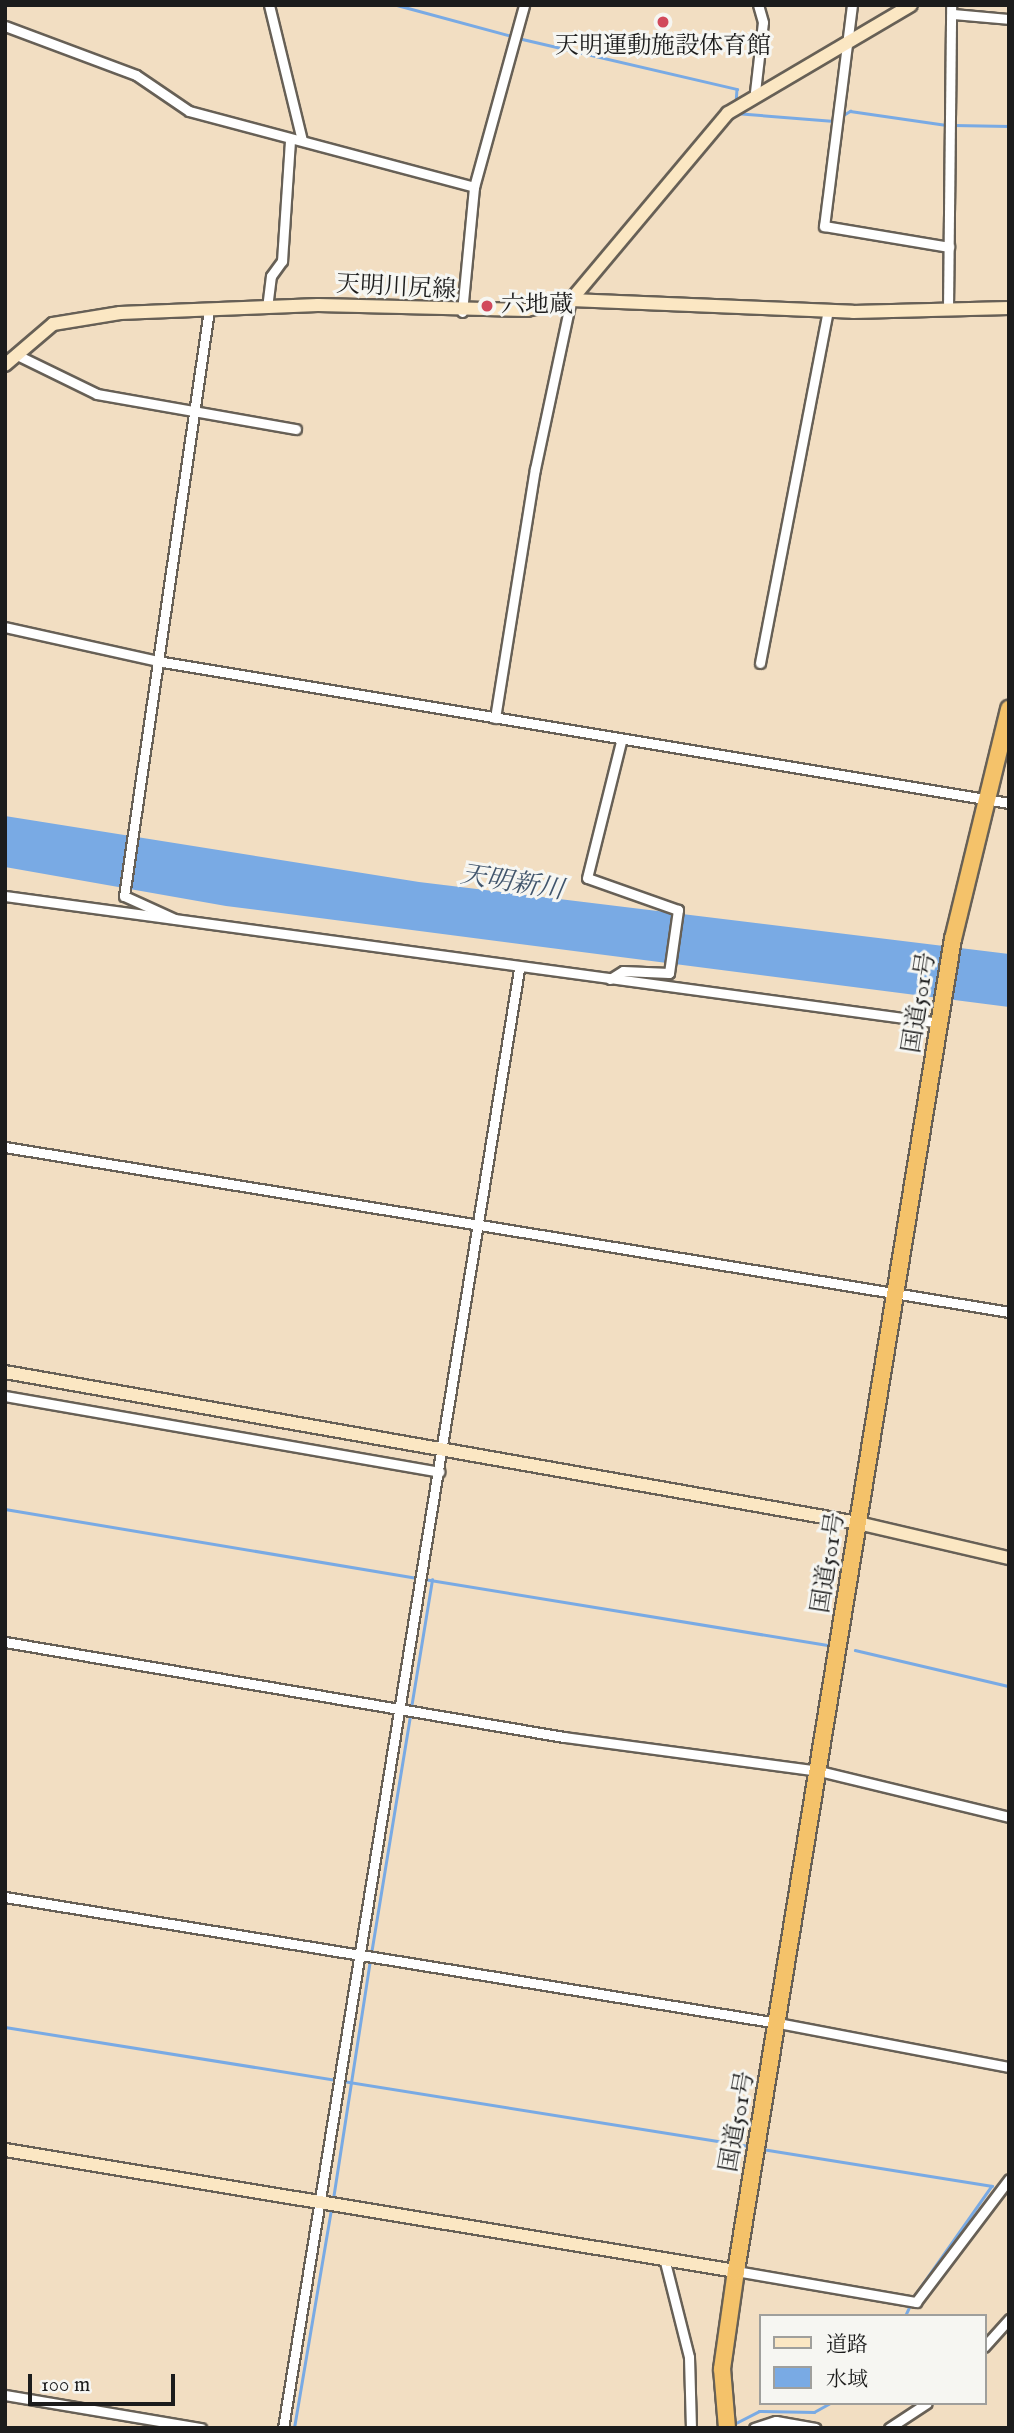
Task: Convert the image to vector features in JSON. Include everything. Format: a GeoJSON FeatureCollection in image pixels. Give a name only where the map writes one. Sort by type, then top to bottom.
{"type":"FeatureCollection","features":[{"type":"Feature","properties":{"kind":"highway","name":"国道501号"},"geometry":{"type":"LineString","coordinates":[[727,2428],[722,2369],[736,2271],[953,939],[984,797],[1009,709]]}},
{"type":"Feature","properties":{"kind":"street"},"geometry":{"type":"LineString","coordinates":[[269,5],[302,140]]}},
{"type":"Feature","properties":{"kind":"street"},"geometry":{"type":"LineString","coordinates":[[462,312],[474,187],[524,5]]}},
{"type":"Feature","properties":{"kind":"street"},"geometry":{"type":"LineString","coordinates":[[755,92],[762,32],[758,5]]}},
{"type":"Feature","properties":{"kind":"street"},"geometry":{"type":"LineString","coordinates":[[852,5],[850,40],[824,226],[949,247]]}},
{"type":"Feature","properties":{"kind":"street"},"geometry":{"type":"LineString","coordinates":[[495,718],[534,469],[571,300],[718,123],[755,92],[911,5]]}},
{"type":"Feature","properties":{"kind":"street"},"geometry":{"type":"LineString","coordinates":[[948,309],[951,10],[1009,19]]}},
{"type":"Feature","properties":{"kind":"street"},"geometry":{"type":"LineString","coordinates":[[5,26],[136,75],[189,111],[474,187]]}},
{"type":"Feature","properties":{"kind":"street"},"geometry":{"type":"LineString","coordinates":[[267,308],[271,276],[282,261],[290,139]]}},
{"type":"Feature","properties":{"kind":"street","name":"天明川尻線"},"geometry":{"type":"LineString","coordinates":[[5,365],[53,324],[121,313],[267,308],[462,312],[527,310],[571,300],[828,311],[1009,307]]}},
{"type":"Feature","properties":{"kind":"street"},"geometry":{"type":"LineString","coordinates":[[186,924],[124,896],[163,662],[209,310]]}},
{"type":"Feature","properties":{"kind":"street"},"geometry":{"type":"LineString","coordinates":[[760,663],[828,311]]}},
{"type":"Feature","properties":{"kind":"street"},"geometry":{"type":"LineString","coordinates":[[15,354],[97,394],[296,429]]}},
{"type":"Feature","properties":{"kind":"street"},"geometry":{"type":"LineString","coordinates":[[5,627],[163,662],[621,742],[1009,803]]}},
{"type":"Feature","properties":{"kind":"street"},"geometry":{"type":"LineString","coordinates":[[610,979],[623,971],[669,973],[678,910],[587,878],[621,742]]}},
{"type":"Feature","properties":{"kind":"street"},"geometry":{"type":"LineString","coordinates":[[5,895],[186,924],[519,970],[942,1019]]}},
{"type":"Feature","properties":{"kind":"street"},"geometry":{"type":"LineString","coordinates":[[283,2428],[421,1586],[439,1472],[439,1449],[519,970]]}},
{"type":"Feature","properties":{"kind":"street"},"geometry":{"type":"LineString","coordinates":[[5,1147],[1009,1312]]}},
{"type":"Feature","properties":{"kind":"street"},"geometry":{"type":"LineString","coordinates":[[5,1372],[858,1524],[1009,1558]]}},
{"type":"Feature","properties":{"kind":"street"},"geometry":{"type":"LineString","coordinates":[[5,1396],[439,1472]]}},
{"type":"Feature","properties":{"kind":"street"},"geometry":{"type":"LineString","coordinates":[[5,1642],[401,1707],[564,1737],[819,1771],[1009,1817]]}},
{"type":"Feature","properties":{"kind":"street"},"geometry":{"type":"LineString","coordinates":[[5,1897],[778,2023],[1009,2067]]}},
{"type":"Feature","properties":{"kind":"street"},"geometry":{"type":"LineString","coordinates":[[5,2150],[916,2301],[1009,2179]]}},
{"type":"Feature","properties":{"kind":"street"},"geometry":{"type":"LineString","coordinates":[[664,2258],[689,2357],[691,2428]]}},
{"type":"Feature","properties":{"kind":"street"},"geometry":{"type":"LineString","coordinates":[[986,2345],[1009,2319]]}},
{"type":"Feature","properties":{"kind":"street"},"geometry":{"type":"LineString","coordinates":[[5,2395],[201,2428]]}},
{"type":"Feature","properties":{"kind":"street"},"geometry":{"type":"LineString","coordinates":[[889,2428],[924,2405]]}},
{"type":"Feature","properties":{"kind":"street"},"geometry":{"type":"LineString","coordinates":[[754,2428],[776,2421],[815,2428]]}},
{"type":"Feature","properties":{"kind":"water"},"geometry":{"type":"Polygon","coordinates":[[[5,816],[419,882],[1009,954],[1009,1007],[226,906],[5,867],[5,816]]]}},
{"type":"Feature","properties":{"kind":"waterway"},"geometry":{"type":"LineString","coordinates":[[397,5],[512,36]]}},
{"type":"Feature","properties":{"kind":"waterway"},"geometry":{"type":"LineString","coordinates":[[518,38],[737,89],[736,103]]}},
{"type":"Feature","properties":{"kind":"waterway"},"geometry":{"type":"LineString","coordinates":[[840,117],[850,111],[946,125]]}},
{"type":"Feature","properties":{"kind":"waterway"},"geometry":{"type":"LineString","coordinates":[[735,113],[834,121]]}},
{"type":"Feature","properties":{"kind":"waterway"},"geometry":{"type":"LineString","coordinates":[[953,125],[1009,126]]}},
{"type":"Feature","properties":{"kind":"waterway"},"geometry":{"type":"LineString","coordinates":[[5,1509],[418,1578]]}},
{"type":"Feature","properties":{"kind":"waterway"},"geometry":{"type":"LineString","coordinates":[[424,1579],[829,1645]]}},
{"type":"Feature","properties":{"kind":"waterway"},"geometry":{"type":"LineString","coordinates":[[411,1708],[432,1580]]}},
{"type":"Feature","properties":{"kind":"waterway"},"geometry":{"type":"LineString","coordinates":[[855,1650],[1009,1686]]}},
{"type":"Feature","properties":{"kind":"waterway"},"geometry":{"type":"LineString","coordinates":[[371,1954],[410,1715]]}},
{"type":"Feature","properties":{"kind":"waterway"},"geometry":{"type":"LineString","coordinates":[[333,2199],[370,1960]]}},
{"type":"Feature","properties":{"kind":"waterway"},"geometry":{"type":"LineString","coordinates":[[5,2027],[749,2146]]}},
{"type":"Feature","properties":{"kind":"waterway"},"geometry":{"type":"LineString","coordinates":[[762,2149],[992,2186],[914,2297]]}},
{"type":"Feature","properties":{"kind":"waterway"},"geometry":{"type":"LineString","coordinates":[[294,2428],[331,2209]]}},
{"type":"Feature","properties":{"kind":"waterway"},"geometry":{"type":"LineString","coordinates":[[906,2314],[911,2303]]}},
{"type":"Feature","properties":{"kind":"waterway"},"geometry":{"type":"LineString","coordinates":[[732,2425],[759,2411],[814,2412],[826,2405]]}},
{"type":"Feature","properties":{"kind":"place","name":"天明運動施設体育館"},"geometry":{"type":"Point","coordinates":[663,22]}},
{"type":"Feature","properties":{"kind":"place","name":"六地蔵"},"geometry":{"type":"Point","coordinates":[487,306]}},
{"type":"Feature","properties":{"kind":"water label","name":"天明新川"},"geometry":{"type":"Point","coordinates":[512,883]}}]}
